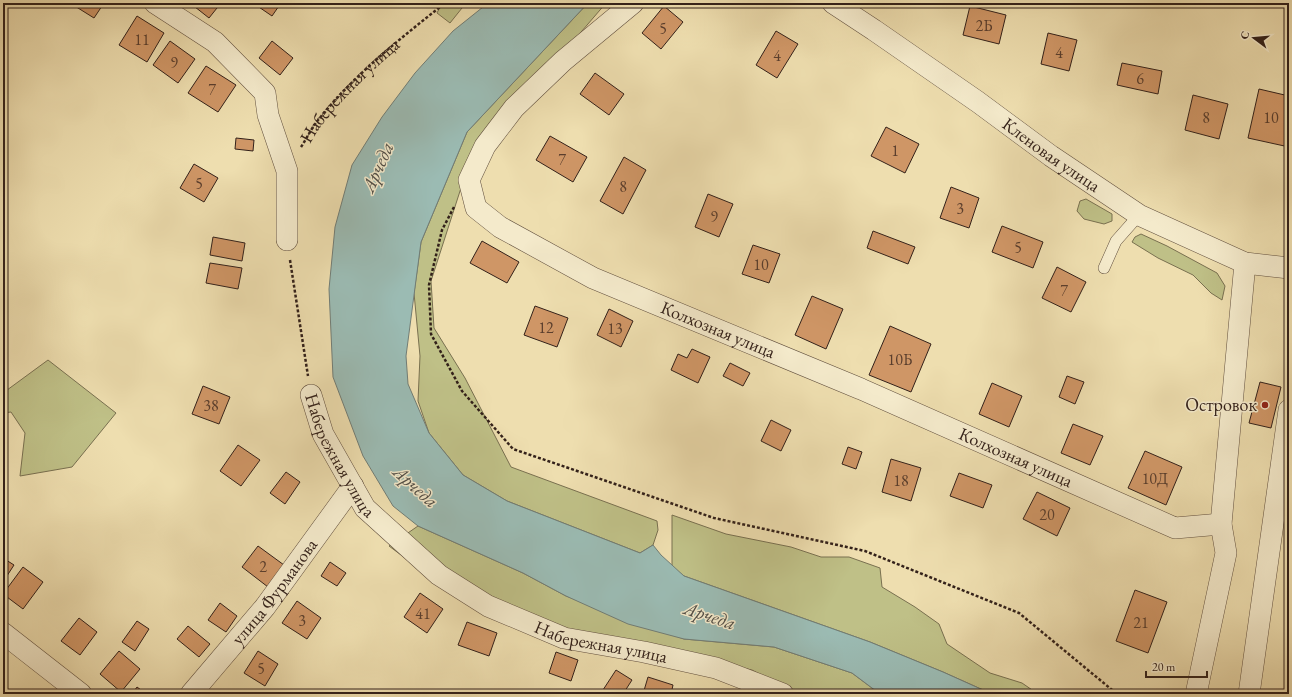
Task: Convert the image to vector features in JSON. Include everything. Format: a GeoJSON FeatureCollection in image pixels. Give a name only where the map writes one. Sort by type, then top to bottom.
{"type":"FeatureCollection","features":[{"type":"Feature","properties":{"kind":"street"},"geometry":{"type":"LineString","coordinates":[[155,3],[215,42],[265,92],[268,115],[287,171],[287,240]]}},
{"type":"Feature","properties":{"kind":"street"},"geometry":{"type":"LineString","coordinates":[[469,180],[485,146],[514,108],[563,61],[633,3]]}},
{"type":"Feature","properties":{"kind":"street","name":"Кленовая улица"},"geometry":{"type":"LineString","coordinates":[[833,3],[881,34],[978,102],[1051,156],[1139,215],[1245,263],[1289,268]]}},
{"type":"Feature","properties":{"kind":"street","name":"Колхозная улица"},"geometry":{"type":"LineString","coordinates":[[469,180],[476,208],[500,227],[593,278],[860,389],[1175,528],[1221,524]]}},
{"type":"Feature","properties":{"kind":"street"},"geometry":{"type":"LineString","coordinates":[[1196,694],[1226,553],[1221,524],[1245,263]]}},
{"type":"Feature","properties":{"kind":"street","name":"Набережная улица"},"geometry":{"type":"LineString","coordinates":[[311,395],[323,434],[366,508],[439,575],[488,606],[564,638],[644,652],[716,668],[783,694]]}},
{"type":"Feature","properties":{"kind":"street"},"geometry":{"type":"LineString","coordinates":[[1249,694],[1289,410]]}},
{"type":"Feature","properties":{"kind":"street","name":"улица Фурманова"},"geometry":{"type":"LineString","coordinates":[[191,694],[265,607],[353,486]]}},
{"type":"Feature","properties":{"kind":"street"},"geometry":{"type":"LineString","coordinates":[[3,633],[81,694]]}},
{"type":"Feature","properties":{"kind":"lane"},"geometry":{"type":"LineString","coordinates":[[1104,268],[1116,241],[1139,215]]}},
{"type":"Feature","properties":{"kind":"path","name":"Набережная улица"},"geometry":{"type":"LineString","coordinates":[[287,171],[318,120],[355,79],[446,3]]}},
{"type":"Feature","properties":{"kind":"path"},"geometry":{"type":"LineString","coordinates":[[469,180],[442,230],[429,285],[431,334],[462,391],[513,448],[714,518],[865,551],[1019,613],[1117,694]]}},
{"type":"Feature","properties":{"kind":"path","name":"Набережная улица"},"geometry":{"type":"LineString","coordinates":[[287,240],[311,395]]}},
{"type":"Feature","properties":{"kind":"green space"},"geometry":{"type":"Polygon","coordinates":[[[442,3],[466,3],[450,23],[437,13],[442,3]]]}},
{"type":"Feature","properties":{"kind":"green space"},"geometry":{"type":"Polygon","coordinates":[[[588,3],[606,3],[557,60],[461,188],[431,281],[434,328],[465,378],[511,467],[657,521],[658,530],[653,545],[640,553],[507,501],[463,475],[429,433],[418,401],[420,356],[414,293],[421,242],[467,132],[588,3]]]}},
{"type":"Feature","properties":{"kind":"green space"},"geometry":{"type":"Polygon","coordinates":[[[1086,199],[1112,214],[1112,221],[1104,224],[1084,219],[1077,211],[1080,201],[1086,199]]]}},
{"type":"Feature","properties":{"kind":"green space"},"geometry":{"type":"Polygon","coordinates":[[[1141,234],[1217,273],[1225,286],[1222,300],[1211,293],[1193,275],[1158,258],[1132,242],[1135,237],[1141,234]]]}},
{"type":"Feature","properties":{"kind":"green space"},"geometry":{"type":"Polygon","coordinates":[[[48,360],[116,413],[72,467],[20,476],[25,433],[11,412],[3,413],[3,393],[48,360]]]}},
{"type":"Feature","properties":{"kind":"green space"},"geometry":{"type":"Polygon","coordinates":[[[672,515],[726,534],[791,547],[821,557],[849,557],[880,568],[882,587],[939,624],[947,644],[990,673],[1022,683],[1038,694],[992,694],[870,642],[684,576],[672,567],[672,515]]]}},
{"type":"Feature","properties":{"kind":"green space"},"geometry":{"type":"Polygon","coordinates":[[[418,526],[523,573],[566,596],[684,639],[774,647],[852,673],[880,694],[797,694],[752,670],[568,629],[456,596],[389,546],[418,526]]]}},
{"type":"Feature","properties":{"kind":"water","name":"Арчеда"},"geometry":{"type":"Polygon","coordinates":[[[488,3],[588,3],[467,132],[421,242],[406,356],[408,384],[429,433],[463,475],[507,501],[640,553],[653,545],[661,555],[684,576],[870,642],[992,694],[880,694],[852,673],[774,647],[684,639],[628,624],[566,596],[523,573],[418,526],[393,506],[363,456],[333,377],[329,289],[335,227],[352,165],[382,117],[415,73],[453,31],[488,3]]]}},
{"type":"Feature","properties":{"kind":"building"},"geometry":{"type":"Polygon","coordinates":[[[70,3],[104,3],[94,18],[70,3]]]}},
{"type":"Feature","properties":{"kind":"building"},"geometry":{"type":"Polygon","coordinates":[[[190,3],[221,3],[209,18],[190,3]]]}},
{"type":"Feature","properties":{"kind":"building"},"geometry":{"type":"Polygon","coordinates":[[[253,3],[281,3],[272,16],[253,3]]]}},
{"type":"Feature","properties":{"kind":"building"},"geometry":{"type":"Polygon","coordinates":[[[664,6],[683,22],[661,49],[642,33],[664,6]]]}},
{"type":"Feature","properties":{"kind":"building"},"geometry":{"type":"Polygon","coordinates":[[[970,6],[1006,15],[999,44],[963,35],[970,6]]]}},
{"type":"Feature","properties":{"kind":"building"},"geometry":{"type":"Polygon","coordinates":[[[137,16],[164,33],[147,62],[119,45],[137,16]]]}},
{"type":"Feature","properties":{"kind":"building"},"geometry":{"type":"Polygon","coordinates":[[[776,31],[798,44],[777,78],[756,65],[776,31]]]}},
{"type":"Feature","properties":{"kind":"building"},"geometry":{"type":"Polygon","coordinates":[[[1048,33],[1077,40],[1069,71],[1041,64],[1048,33]]]}},
{"type":"Feature","properties":{"kind":"building"},"geometry":{"type":"Polygon","coordinates":[[[170,41],[195,59],[178,83],[153,65],[170,41]]]}},
{"type":"Feature","properties":{"kind":"building"},"geometry":{"type":"Polygon","coordinates":[[[272,41],[293,58],[280,75],[259,58],[272,41]]]}},
{"type":"Feature","properties":{"kind":"building"},"geometry":{"type":"Polygon","coordinates":[[[1122,63],[1162,71],[1158,94],[1117,85],[1122,63]]]}},
{"type":"Feature","properties":{"kind":"building"},"geometry":{"type":"Polygon","coordinates":[[[206,66],[236,85],[218,112],[188,93],[206,66]]]}},
{"type":"Feature","properties":{"kind":"building"},"geometry":{"type":"Polygon","coordinates":[[[595,73],[624,94],[609,115],[580,94],[595,73]]]}},
{"type":"Feature","properties":{"kind":"building"},"geometry":{"type":"Polygon","coordinates":[[[1259,89],[1289,96],[1289,147],[1248,138],[1259,89]]]}},
{"type":"Feature","properties":{"kind":"building"},"geometry":{"type":"Polygon","coordinates":[[[1193,95],[1228,104],[1219,139],[1185,130],[1193,95]]]}},
{"type":"Feature","properties":{"kind":"building"},"geometry":{"type":"Polygon","coordinates":[[[886,127],[919,144],[905,173],[871,156],[886,127]]]}},
{"type":"Feature","properties":{"kind":"building"},"geometry":{"type":"Polygon","coordinates":[[[550,136],[587,157],[573,182],[536,160],[550,136]]]}},
{"type":"Feature","properties":{"kind":"building"},"geometry":{"type":"Polygon","coordinates":[[[236,138],[254,140],[253,151],[235,149],[236,138]]]}},
{"type":"Feature","properties":{"kind":"building"},"geometry":{"type":"Polygon","coordinates":[[[624,157],[646,170],[623,214],[600,201],[624,157]]]}},
{"type":"Feature","properties":{"kind":"building"},"geometry":{"type":"Polygon","coordinates":[[[194,164],[218,178],[204,202],[180,188],[194,164]]]}},
{"type":"Feature","properties":{"kind":"building"},"geometry":{"type":"Polygon","coordinates":[[[951,187],[979,198],[969,228],[940,218],[951,187]]]}},
{"type":"Feature","properties":{"kind":"building"},"geometry":{"type":"Polygon","coordinates":[[[708,194],[733,204],[719,237],[695,227],[708,194]]]}},
{"type":"Feature","properties":{"kind":"building"},"geometry":{"type":"Polygon","coordinates":[[[1002,226],[1043,242],[1033,268],[992,252],[1002,226]]]}},
{"type":"Feature","properties":{"kind":"building"},"geometry":{"type":"Polygon","coordinates":[[[873,231],[915,247],[908,264],[867,248],[873,231]]]}},
{"type":"Feature","properties":{"kind":"building"},"geometry":{"type":"Polygon","coordinates":[[[213,237],[245,243],[242,261],[210,255],[213,237]]]}},
{"type":"Feature","properties":{"kind":"building"},"geometry":{"type":"Polygon","coordinates":[[[482,241],[519,262],[507,283],[470,263],[482,241]]]}},
{"type":"Feature","properties":{"kind":"building"},"geometry":{"type":"Polygon","coordinates":[[[753,245],[780,254],[769,283],[742,274],[753,245]]]}},
{"type":"Feature","properties":{"kind":"building"},"geometry":{"type":"Polygon","coordinates":[[[210,263],[242,268],[238,289],[206,283],[210,263]]]}},
{"type":"Feature","properties":{"kind":"building"},"geometry":{"type":"Polygon","coordinates":[[[1057,267],[1086,282],[1071,312],[1042,298],[1057,267]]]}},
{"type":"Feature","properties":{"kind":"building"},"geometry":{"type":"Polygon","coordinates":[[[812,296],[843,309],[826,349],[795,335],[812,296]]]}},
{"type":"Feature","properties":{"kind":"building"},"geometry":{"type":"Polygon","coordinates":[[[535,306],[568,318],[557,347],[524,335],[535,306]]]}},
{"type":"Feature","properties":{"kind":"building"},"geometry":{"type":"Polygon","coordinates":[[[609,309],[633,321],[621,347],[597,335],[609,309]]]}},
{"type":"Feature","properties":{"kind":"building"},"geometry":{"type":"Polygon","coordinates":[[[890,326],[931,344],[911,392],[869,375],[890,326]]]}},
{"type":"Feature","properties":{"kind":"building"},"geometry":{"type":"Polygon","coordinates":[[[692,349],[710,357],[698,383],[671,370],[678,354],[687,358],[692,349]]]}},
{"type":"Feature","properties":{"kind":"building"},"geometry":{"type":"Polygon","coordinates":[[[730,363],[750,373],[743,386],[723,376],[730,363]]]}},
{"type":"Feature","properties":{"kind":"building"},"geometry":{"type":"Polygon","coordinates":[[[1067,376],[1084,382],[1075,404],[1059,397],[1067,376]]]}},
{"type":"Feature","properties":{"kind":"building","name":"Островок"},"geometry":{"type":"Polygon","coordinates":[[[1260,382],[1281,387],[1271,428],[1249,423],[1260,382]]]}},
{"type":"Feature","properties":{"kind":"building"},"geometry":{"type":"Polygon","coordinates":[[[992,383],[1022,396],[1009,427],[979,414],[992,383]]]}},
{"type":"Feature","properties":{"kind":"building"},"geometry":{"type":"Polygon","coordinates":[[[203,386],[230,397],[219,424],[192,414],[203,386]]]}},
{"type":"Feature","properties":{"kind":"building"},"geometry":{"type":"Polygon","coordinates":[[[771,420],[791,430],[781,451],[761,441],[771,420]]]}},
{"type":"Feature","properties":{"kind":"building"},"geometry":{"type":"Polygon","coordinates":[[[1073,424],[1103,436],[1090,465],[1061,453],[1073,424]]]}},
{"type":"Feature","properties":{"kind":"building"},"geometry":{"type":"Polygon","coordinates":[[[238,445],[260,460],[241,486],[220,471],[238,445]]]}},
{"type":"Feature","properties":{"kind":"building"},"geometry":{"type":"Polygon","coordinates":[[[848,447],[862,452],[856,469],[842,464],[848,447]]]}},
{"type":"Feature","properties":{"kind":"building"},"geometry":{"type":"Polygon","coordinates":[[[1145,451],[1182,467],[1166,505],[1128,488],[1145,451]]]}},
{"type":"Feature","properties":{"kind":"building"},"geometry":{"type":"Polygon","coordinates":[[[891,459],[921,468],[911,501],[882,492],[891,459]]]}},
{"type":"Feature","properties":{"kind":"building"},"geometry":{"type":"Polygon","coordinates":[[[286,472],[300,482],[285,504],[270,493],[286,472]]]}},
{"type":"Feature","properties":{"kind":"building"},"geometry":{"type":"Polygon","coordinates":[[[959,473],[992,485],[983,508],[950,496],[959,473]]]}},
{"type":"Feature","properties":{"kind":"building"},"geometry":{"type":"Polygon","coordinates":[[[1037,492],[1070,508],[1057,536],[1023,519],[1037,492]]]}},
{"type":"Feature","properties":{"kind":"building"},"geometry":{"type":"Polygon","coordinates":[[[258,546],[284,565],[268,587],[242,567],[258,546]]]}},
{"type":"Feature","properties":{"kind":"building"},"geometry":{"type":"Polygon","coordinates":[[[3,558],[14,565],[3,582],[3,558]]]}},
{"type":"Feature","properties":{"kind":"building"},"geometry":{"type":"Polygon","coordinates":[[[330,562],[346,573],[337,586],[321,576],[330,562]]]}},
{"type":"Feature","properties":{"kind":"building"},"geometry":{"type":"Polygon","coordinates":[[[23,567],[43,582],[23,609],[3,594],[23,567]]]}},
{"type":"Feature","properties":{"kind":"building"},"geometry":{"type":"Polygon","coordinates":[[[1135,590],[1167,602],[1148,653],[1116,641],[1135,590]]]}},
{"type":"Feature","properties":{"kind":"building"},"geometry":{"type":"Polygon","coordinates":[[[420,593],[443,609],[427,633],[404,617],[420,593]]]}},
{"type":"Feature","properties":{"kind":"building"},"geometry":{"type":"Polygon","coordinates":[[[297,601],[321,618],[307,639],[282,623],[297,601]]]}},
{"type":"Feature","properties":{"kind":"building"},"geometry":{"type":"Polygon","coordinates":[[[220,603],[237,616],[226,632],[208,620],[220,603]]]}},
{"type":"Feature","properties":{"kind":"building"},"geometry":{"type":"Polygon","coordinates":[[[79,618],[97,632],[80,655],[61,641],[79,618]]]}},
{"type":"Feature","properties":{"kind":"building"},"geometry":{"type":"Polygon","coordinates":[[[137,621],[149,629],[135,651],[122,642],[137,621]]]}},
{"type":"Feature","properties":{"kind":"building"},"geometry":{"type":"Polygon","coordinates":[[[467,622],[497,633],[489,656],[458,645],[467,622]]]}},
{"type":"Feature","properties":{"kind":"building"},"geometry":{"type":"Polygon","coordinates":[[[188,626],[210,644],[199,657],[177,639],[188,626]]]}},
{"type":"Feature","properties":{"kind":"building"},"geometry":{"type":"Polygon","coordinates":[[[119,651],[140,669],[121,692],[100,674],[119,651]]]}},
{"type":"Feature","properties":{"kind":"building"},"geometry":{"type":"Polygon","coordinates":[[[258,651],[278,664],[265,686],[244,673],[258,651]]]}},
{"type":"Feature","properties":{"kind":"building"},"geometry":{"type":"Polygon","coordinates":[[[556,652],[578,660],[571,681],[549,673],[556,652]]]}},
{"type":"Feature","properties":{"kind":"building"},"geometry":{"type":"Polygon","coordinates":[[[616,670],[632,680],[623,694],[601,693],[616,670]]]}},
{"type":"Feature","properties":{"kind":"building"},"geometry":{"type":"Polygon","coordinates":[[[648,677],[673,685],[671,694],[643,694],[648,677]]]}},
{"type":"Feature","properties":{"kind":"building"},"geometry":{"type":"Polygon","coordinates":[[[137,687],[145,693],[145,694],[132,694],[137,687]]]}},
{"type":"Feature","properties":{"kind":"place","name":"Островок"},"geometry":{"type":"Point","coordinates":[1265,405]}}]}
